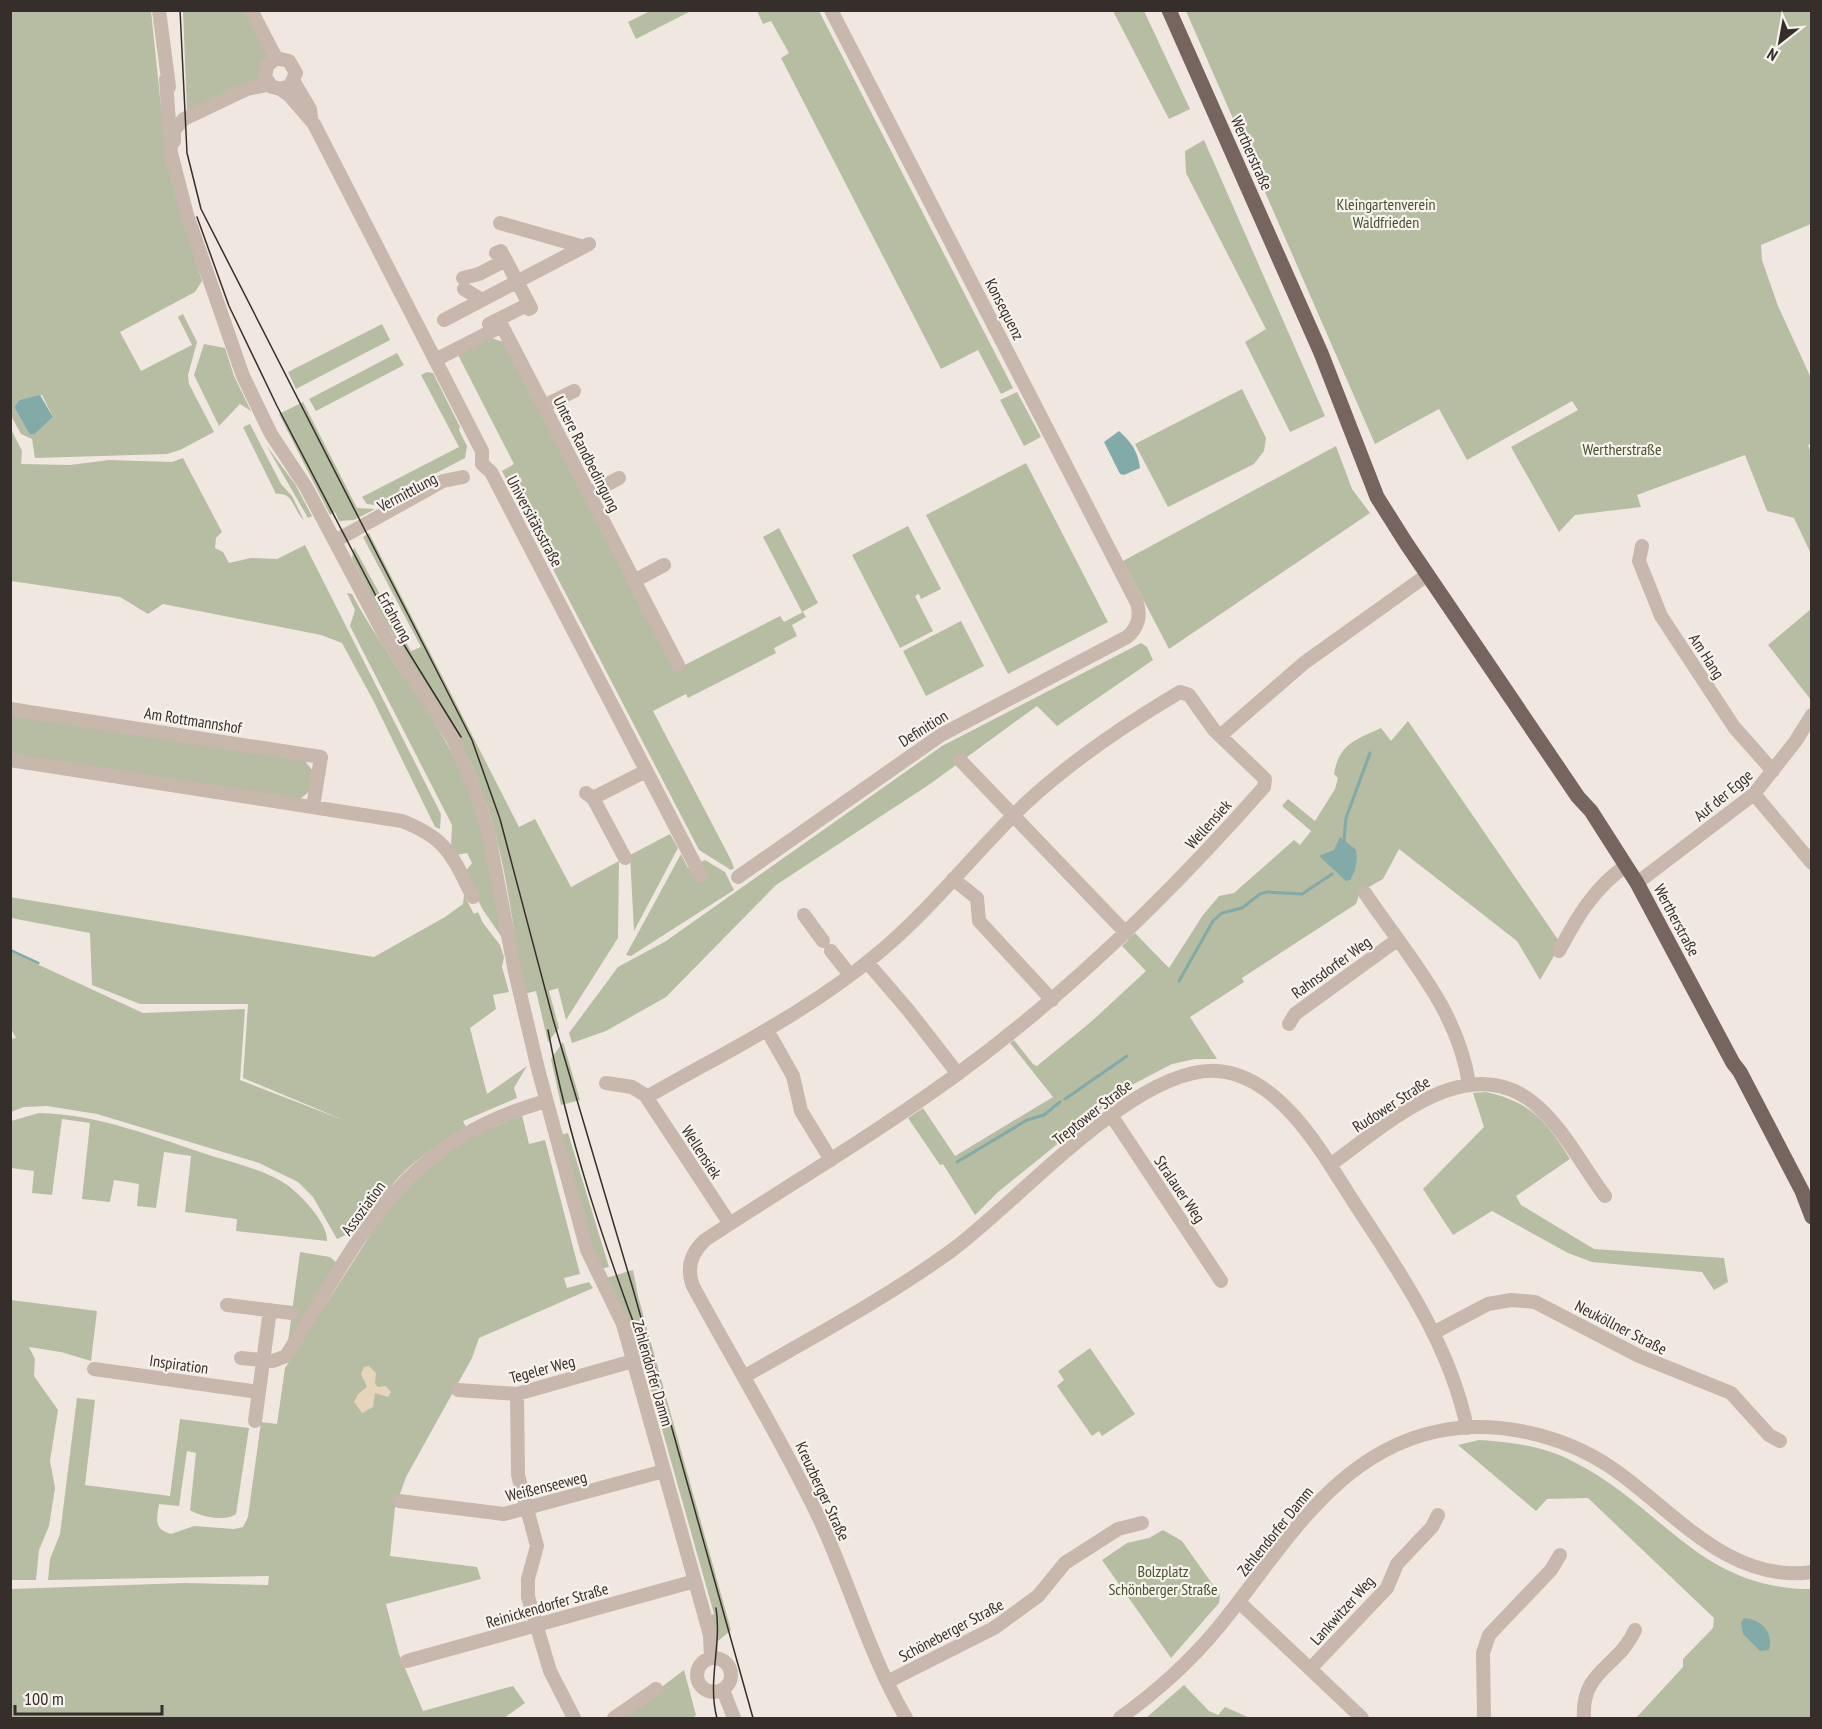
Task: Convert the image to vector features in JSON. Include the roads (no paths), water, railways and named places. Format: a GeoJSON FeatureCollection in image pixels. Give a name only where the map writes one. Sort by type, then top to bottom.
{"type":"FeatureCollection","features":[{"type":"Feature","properties":{"kind":"main road","name":"Wertherstraße"},"geometry":{"type":"LineString","coordinates":[[1169,10],[1321,353],[1377,497],[1427,575],[1637,884],[1733,1063],[1740,1072],[1802,1191],[1812,1217]]}},
{"type":"Feature","properties":{"kind":"street"},"geometry":{"type":"LineString","coordinates":[[159,10],[168,124],[174,162]]}},
{"type":"Feature","properties":{"kind":"street"},"geometry":{"type":"LineString","coordinates":[[251,10],[276,58]]}},
{"type":"Feature","properties":{"kind":"street","name":"Konsequenz"},"geometry":{"type":"LineString","coordinates":[[831,10],[1137,603],[1139,619],[1137,625]]}},
{"type":"Feature","properties":{"kind":"street"},"geometry":{"type":"LineString","coordinates":[[174,162],[174,130],[184,119],[247,89],[262,86],[276,88],[294,82],[296,73],[293,64],[285,58],[270,61],[265,71],[267,83],[276,88]]}},
{"type":"Feature","properties":{"kind":"street"},"geometry":{"type":"LineString","coordinates":[[166,79],[173,110],[184,119]]}},
{"type":"Feature","properties":{"kind":"street","name":"Universitätsstraße"},"geometry":{"type":"LineString","coordinates":[[294,82],[310,109],[311,120]]}},
{"type":"Feature","properties":{"kind":"street","name":"Universitätsstraße"},"geometry":{"type":"LineString","coordinates":[[276,88],[290,95],[311,120],[482,452],[482,464],[491,472],[701,876]]}},
{"type":"Feature","properties":{"kind":"street","name":"Erfahrung"},"geometry":{"type":"LineString","coordinates":[[174,162],[187,215],[243,376],[274,441],[306,487],[380,626],[453,740],[470,775],[489,836],[515,972],[546,1101]]}},
{"type":"Feature","properties":{"kind":"street"},"geometry":{"type":"LineString","coordinates":[[446,322],[482,300],[587,246],[500,223]]}},
{"type":"Feature","properties":{"kind":"street"},"geometry":{"type":"LineString","coordinates":[[447,346],[529,307],[501,256],[464,283],[482,300]]}},
{"type":"Feature","properties":{"kind":"street","name":"Untere Randbedingung"},"geometry":{"type":"LineString","coordinates":[[435,360],[508,322],[544,406],[678,665]]}},
{"type":"Feature","properties":{"kind":"street"},"geometry":{"type":"LineString","coordinates":[[544,406],[574,390]]}},
{"type":"Feature","properties":{"kind":"street","name":"Vermittlung"},"geometry":{"type":"LineString","coordinates":[[335,541],[411,498],[443,482],[463,477],[482,464]]}},
{"type":"Feature","properties":{"kind":"street"},"geometry":{"type":"LineString","coordinates":[[589,494],[619,478]]}},
{"type":"Feature","properties":{"kind":"street","name":"Am Hang"},"geometry":{"type":"LineString","coordinates":[[1642,546],[1639,561],[1661,616],[1734,727],[1773,771]]}},
{"type":"Feature","properties":{"kind":"street"},"geometry":{"type":"LineString","coordinates":[[634,581],[664,565]]}},
{"type":"Feature","properties":{"kind":"street"},"geometry":{"type":"LineString","coordinates":[[1220,736],[1304,663],[1427,575]]}},
{"type":"Feature","properties":{"kind":"street","name":"Definition"},"geometry":{"type":"LineString","coordinates":[[738,877],[941,735],[1127,637],[1137,625]]}},
{"type":"Feature","properties":{"kind":"street","name":"Wellensiek"},"geometry":{"type":"LineString","coordinates":[[693,1286],[689,1271],[693,1253],[705,1240],[831,1160],[958,1074],[1052,1000],[1126,933],[1200,859],[1266,783],[1263,776],[1220,736],[1189,695],[1180,692],[1066,770],[1014,815],[891,942],[850,975],[767,1030],[647,1097],[730,1224]]}},
{"type":"Feature","properties":{"kind":"street","name":"Am Rottmannshof"},"geometry":{"type":"LineString","coordinates":[[10,709],[321,757],[313,807]]}},
{"type":"Feature","properties":{"kind":"street","name":"Auf der Egge"},"geometry":{"type":"LineString","coordinates":[[1637,884],[1754,794],[1812,715]]}},
{"type":"Feature","properties":{"kind":"street"},"geometry":{"type":"LineString","coordinates":[[10,760],[402,821],[423,829],[443,844],[461,864],[473,897]]}},
{"type":"Feature","properties":{"kind":"street"},"geometry":{"type":"LineString","coordinates":[[960,760],[1126,933]]}},
{"type":"Feature","properties":{"kind":"street"},"geometry":{"type":"LineString","coordinates":[[624,858],[589,796],[646,771]]}},
{"type":"Feature","properties":{"kind":"street"},"geometry":{"type":"LineString","coordinates":[[1754,794],[1812,863]]}},
{"type":"Feature","properties":{"kind":"street"},"geometry":{"type":"LineString","coordinates":[[1559,951],[1591,899],[1609,878],[1626,866]]}},
{"type":"Feature","properties":{"kind":"street"},"geometry":{"type":"LineString","coordinates":[[952,879],[977,898],[979,921],[1052,1000]]}},
{"type":"Feature","properties":{"kind":"street","name":"Rahnsdorfer Weg"},"geometry":{"type":"LineString","coordinates":[[1365,893],[1449,1015],[1463,1052],[1468,1084]]}},
{"type":"Feature","properties":{"kind":"street"},"geometry":{"type":"LineString","coordinates":[[804,915],[850,975]]}},
{"type":"Feature","properties":{"kind":"street","name":"Rahnsdorfer Weg"},"geometry":{"type":"LineString","coordinates":[[1289,1024],[1295,1014],[1397,940]]}},
{"type":"Feature","properties":{"kind":"street"},"geometry":{"type":"LineString","coordinates":[[867,962],[958,1074]]}},
{"type":"Feature","properties":{"kind":"street"},"geometry":{"type":"LineString","coordinates":[[767,1030],[793,1076],[801,1111],[831,1160]]}},
{"type":"Feature","properties":{"kind":"street","name":"Treptower Straße"},"geometry":{"type":"LineString","coordinates":[[745,1376],[860,1310],[951,1250],[1111,1115],[1152,1087],[1192,1072],[1219,1071],[1247,1080],[1286,1107],[1330,1165],[1433,1333],[1454,1379],[1467,1428]]}},
{"type":"Feature","properties":{"kind":"street"},"geometry":{"type":"LineString","coordinates":[[606,1083],[632,1087],[647,1097]]}},
{"type":"Feature","properties":{"kind":"street","name":"Rudower Straße"},"geometry":{"type":"LineString","coordinates":[[1330,1165],[1421,1101],[1449,1088],[1468,1084],[1506,1088],[1535,1104],[1551,1120],[1605,1197]]}},
{"type":"Feature","properties":{"kind":"street","name":"Assoziation"},"geometry":{"type":"LineString","coordinates":[[241,1358],[280,1360],[286,1356],[373,1219],[419,1167],[448,1144],[481,1125],[512,1111],[546,1101]]}},
{"type":"Feature","properties":{"kind":"street","name":"Zehlendorfer Damm"},"geometry":{"type":"LineString","coordinates":[[546,1101],[587,1250],[623,1324],[710,1635],[711,1658]]}},
{"type":"Feature","properties":{"kind":"street","name":"Stralauer Weg"},"geometry":{"type":"LineString","coordinates":[[1111,1115],[1221,1281]]}},
{"type":"Feature","properties":{"kind":"street","name":"Kreuzberger Straße"},"geometry":{"type":"LineString","coordinates":[[693,1286],[745,1376],[820,1520],[887,1682],[906,1719]]}},
{"type":"Feature","properties":{"kind":"street","name":"Neuköllner Straße"},"geometry":{"type":"LineString","coordinates":[[1433,1333],[1488,1304],[1511,1299],[1535,1302],[1639,1356],[1731,1394],[1769,1434],[1780,1441]]}},
{"type":"Feature","properties":{"kind":"street"},"geometry":{"type":"LineString","coordinates":[[227,1305],[292,1313]]}},
{"type":"Feature","properties":{"kind":"street"},"geometry":{"type":"LineString","coordinates":[[255,1421],[270,1310]]}},
{"type":"Feature","properties":{"kind":"street","name":"Tegeler Weg"},"geometry":{"type":"LineString","coordinates":[[458,1390],[517,1394],[633,1361]]}},
{"type":"Feature","properties":{"kind":"street","name":"Inspiration"},"geometry":{"type":"LineString","coordinates":[[94,1369],[259,1392]]}},
{"type":"Feature","properties":{"kind":"street"},"geometry":{"type":"LineString","coordinates":[[517,1394],[518,1475],[537,1546],[528,1588],[550,1671],[574,1719]]}},
{"type":"Feature","properties":{"kind":"street","name":"Zehlendorfer Damm"},"geometry":{"type":"LineString","coordinates":[[1120,1719],[1181,1668],[1239,1602],[1295,1527],[1341,1480],[1382,1453],[1408,1440],[1437,1431],[1467,1428],[1517,1431],[1572,1446],[1612,1468],[1680,1524],[1738,1560],[1777,1572],[1812,1572]]}},
{"type":"Feature","properties":{"kind":"street","name":"Weißenseeweg"},"geometry":{"type":"LineString","coordinates":[[399,1501],[504,1514],[526,1510],[664,1471]]}},
{"type":"Feature","properties":{"kind":"street","name":"Lankwitzer Weg"},"geometry":{"type":"LineString","coordinates":[[1311,1670],[1387,1588],[1397,1564],[1432,1527],[1438,1515]]}},
{"type":"Feature","properties":{"kind":"street","name":"Schöneberger Straße"},"geometry":{"type":"LineString","coordinates":[[887,1682],[994,1628],[1038,1596],[1065,1563],[1118,1529],[1142,1523]]}},
{"type":"Feature","properties":{"kind":"street"},"geometry":{"type":"LineString","coordinates":[[1484,1719],[1483,1653],[1489,1635],[1551,1570],[1560,1555]]}},
{"type":"Feature","properties":{"kind":"street","name":"Reinickendorfer Straße"},"geometry":{"type":"LineString","coordinates":[[407,1661],[695,1581]]}},
{"type":"Feature","properties":{"kind":"street"},"geometry":{"type":"LineString","coordinates":[[1239,1602],[1362,1719]]}},
{"type":"Feature","properties":{"kind":"street"},"geometry":{"type":"LineString","coordinates":[[1584,1719],[1584,1695],[1590,1683],[1627,1644],[1635,1630]]}},
{"type":"Feature","properties":{"kind":"street"},"geometry":{"type":"LineString","coordinates":[[711,1658],[721,1660],[729,1667],[731,1678],[723,1690],[708,1691],[698,1681],[700,1666],[711,1658]]}},
{"type":"Feature","properties":{"kind":"street"},"geometry":{"type":"LineString","coordinates":[[614,1719],[656,1689]]}},
{"type":"Feature","properties":{"kind":"street"},"geometry":{"type":"LineString","coordinates":[[723,1690],[734,1719]]}},
{"type":"Feature","properties":{"kind":"water"},"geometry":{"type":"Polygon","coordinates":[[[40,395],[53,417],[35,434],[30,435],[14,407],[19,400],[40,395]]]}},
{"type":"Feature","properties":{"kind":"water"},"geometry":{"type":"Polygon","coordinates":[[[1119,431],[1133,447],[1140,468],[1124,475],[1120,474],[1104,442],[1119,431]]]}},
{"type":"Feature","properties":{"kind":"water"},"geometry":{"type":"Polygon","coordinates":[[[1340,837],[1356,850],[1357,854],[1354,873],[1350,880],[1346,881],[1319,856],[1334,850],[1340,837]]]}},
{"type":"Feature","properties":{"kind":"water"},"geometry":{"type":"Polygon","coordinates":[[[1744,1618],[1756,1621],[1765,1628],[1770,1638],[1769,1650],[1760,1651],[1743,1634],[1741,1623],[1744,1618]]]}},
{"type":"Feature","properties":{"kind":"waterway"},"geometry":{"type":"LineString","coordinates":[[1344,840],[1346,818],[1370,753]]}},
{"type":"Feature","properties":{"kind":"waterway"},"geometry":{"type":"LineString","coordinates":[[1179,981],[1213,921],[1222,913],[1242,908],[1260,894],[1267,892],[1302,894],[1332,874]]}},
{"type":"Feature","properties":{"kind":"waterway"},"geometry":{"type":"LineString","coordinates":[[10,950],[38,963]]}},
{"type":"Feature","properties":{"kind":"waterway"},"geometry":{"type":"LineString","coordinates":[[1065,1099],[1127,1056]]}},
{"type":"Feature","properties":{"kind":"waterway"},"geometry":{"type":"LineString","coordinates":[[957,1162],[1027,1120],[1044,1115],[1060,1102]]}},
{"type":"Feature","properties":{"kind":"tram line"},"geometry":{"type":"LineString","coordinates":[[180,10],[187,153],[201,209],[472,740],[500,819],[553,1019],[633,1289],[753,1718]]}},
{"type":"Feature","properties":{"kind":"tram line"},"geometry":{"type":"LineString","coordinates":[[197,217],[229,306],[277,406],[388,619],[461,737]]}},
{"type":"Feature","properties":{"kind":"tram line"},"geometry":{"type":"LineString","coordinates":[[548,1030],[576,1149],[613,1266],[641,1343]]}},
{"type":"Feature","properties":{"kind":"tram line"},"geometry":{"type":"LineString","coordinates":[[716,1608],[717,1636],[713,1691],[717,1718]]}},
{"type":"Feature","properties":{"kind":"park label","name":"Kleingartenverein Waldfrieden"},"geometry":{"type":"Point","coordinates":[1386,213]}},
{"type":"Feature","properties":{"kind":"park label","name":"Bolzplatz Schönberger Straße"},"geometry":{"type":"Point","coordinates":[1163,1580]}}]}
